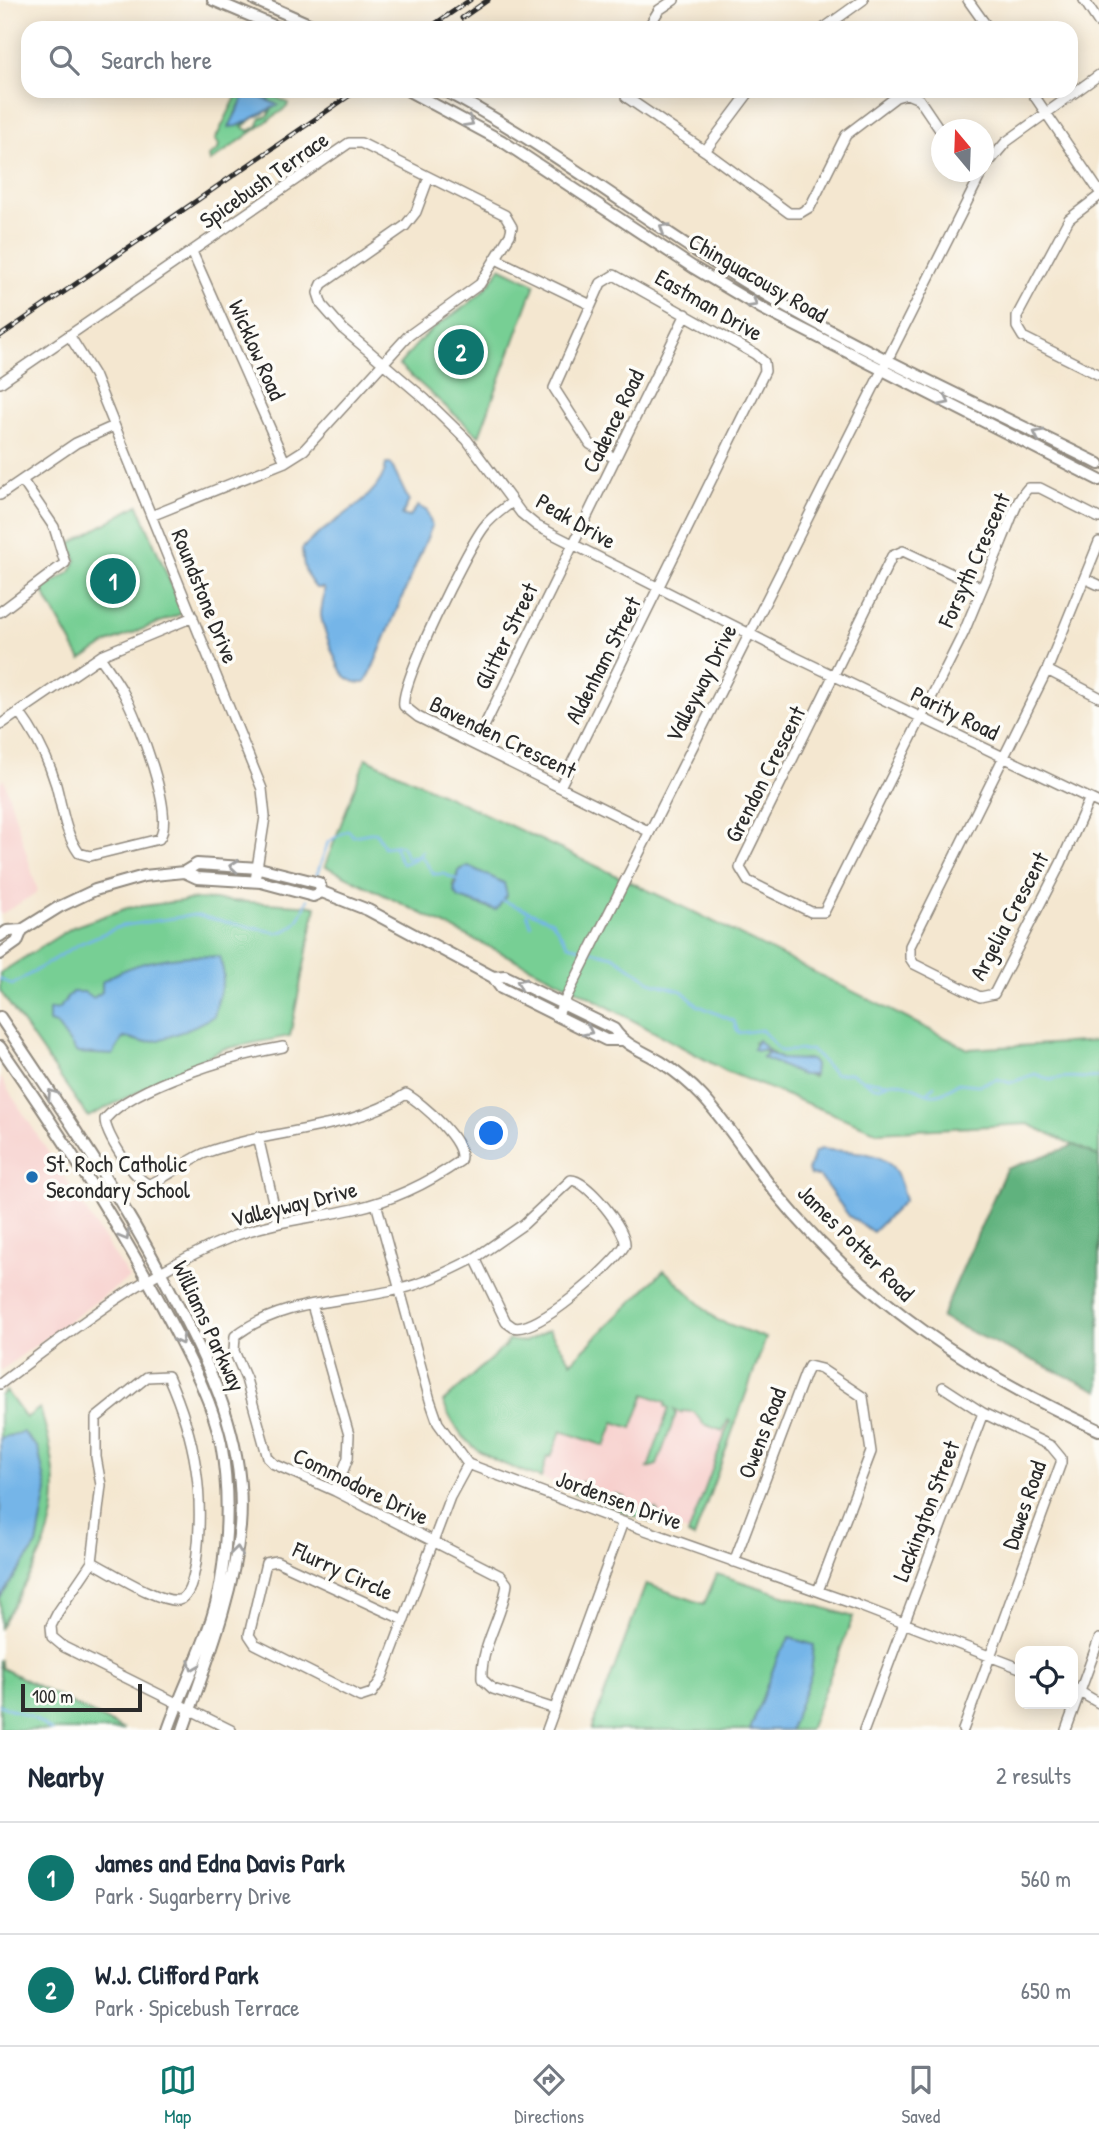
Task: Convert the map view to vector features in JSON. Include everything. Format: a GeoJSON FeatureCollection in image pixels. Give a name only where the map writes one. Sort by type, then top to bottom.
{"type":"FeatureCollection","features":[{"type":"Feature","properties":{"kind":"main road"},"geometry":{"type":"LineString","coordinates":[[213,0],[262,21]]}},
{"type":"Feature","properties":{"kind":"main road"},"geometry":{"type":"LineString","coordinates":[[255,0],[302,21]]}},
{"type":"Feature","properties":{"kind":"main road","name":"Chinguacousy Road"},"geometry":{"type":"LineString","coordinates":[[422,98],[502,141],[694,268],[761,307],[1099,464]]}},
{"type":"Feature","properties":{"kind":"main road","name":"Chinguacousy Road"},"geometry":{"type":"LineString","coordinates":[[457,98],[510,128],[765,294],[887,365],[1099,481]]}},
{"type":"Feature","properties":{"kind":"main road","name":"James Potter Road"},"geometry":{"type":"LineString","coordinates":[[0,936],[7,931],[22,930],[59,907],[94,890],[144,876],[184,872],[197,864],[286,873],[319,883],[322,892]]}},
{"type":"Feature","properties":{"kind":"main road","name":"James Potter Road"},"geometry":{"type":"LineString","coordinates":[[184,872],[197,878],[255,881],[313,896],[322,892],[379,915],[493,977],[501,988],[557,1016],[606,1040],[621,1040]]}},
{"type":"Feature","properties":{"kind":"main road","name":"James Potter Road"},"geometry":{"type":"LineString","coordinates":[[0,954],[17,942],[22,930]]}},
{"type":"Feature","properties":{"kind":"main road","name":"James Potter Road"},"geometry":{"type":"LineString","coordinates":[[493,977],[505,976],[563,1003],[614,1029],[621,1040],[661,1062],[696,1090],[727,1125],[776,1194],[859,1282],[898,1315],[946,1349],[1035,1402],[1099,1430]]}},
{"type":"Feature","properties":{"kind":"main road","name":"Williams Parkway"},"geometry":{"type":"LineString","coordinates":[[0,1017],[121,1200],[218,1387],[234,1444],[240,1501],[234,1569],[224,1612],[183,1730]]}},
{"type":"Feature","properties":{"kind":"main road","name":"Williams Parkway"},"geometry":{"type":"LineString","coordinates":[[0,1047],[82,1167],[148,1279],[208,1400],[220,1442],[226,1486],[221,1582],[202,1642],[168,1730]]}},
{"type":"Feature","properties":{"kind":"street"},"geometry":{"type":"LineString","coordinates":[[652,21],[659,10],[674,0]]}},
{"type":"Feature","properties":{"kind":"street"},"geometry":{"type":"LineString","coordinates":[[834,21],[863,0]]}},
{"type":"Feature","properties":{"kind":"street"},"geometry":{"type":"LineString","coordinates":[[968,0],[983,21]]}},
{"type":"Feature","properties":{"kind":"street"},"geometry":{"type":"LineString","coordinates":[[1084,0],[1099,23]]}},
{"type":"Feature","properties":{"kind":"street","name":"Valleyway Drive"},"geometry":{"type":"LineString","coordinates":[[1078,89],[1099,75]]}},
{"type":"Feature","properties":{"kind":"street"},"geometry":{"type":"LineString","coordinates":[[630,98],[789,213],[800,213],[810,207],[846,135],[895,98]]}},
{"type":"Feature","properties":{"kind":"street"},"geometry":{"type":"LineString","coordinates":[[705,151],[745,98]]}},
{"type":"Feature","properties":{"kind":"street"},"geometry":{"type":"LineString","coordinates":[[916,98],[933,119]]}},
{"type":"Feature","properties":{"kind":"street"},"geometry":{"type":"LineString","coordinates":[[1036,98],[1099,193],[1069,219],[1017,316],[1017,327],[1023,337],[1099,375]]}},
{"type":"Feature","properties":{"kind":"street","name":"Valleyway Drive"},"geometry":{"type":"LineString","coordinates":[[994,157],[1006,142],[1064,98]]}},
{"type":"Feature","properties":{"kind":"street","name":"Spicebush Terrace"},"geometry":{"type":"LineString","coordinates":[[0,383],[193,254],[349,143],[361,143],[505,215],[512,227],[510,235],[480,284],[421,325],[383,362],[304,450],[285,462],[151,516]]}},
{"type":"Feature","properties":{"kind":"street","name":"Peak Drive"},"geometry":{"type":"LineString","coordinates":[[429,177],[416,212],[405,226],[322,284],[318,293],[322,306],[343,329],[467,440],[528,520],[795,657]]}},
{"type":"Feature","properties":{"kind":"street","name":"Valleyway Drive"},"geometry":{"type":"LineString","coordinates":[[557,1016],[747,633],[887,365],[956,217],[976,182]]}},
{"type":"Feature","properties":{"kind":"street","name":"Wicklow Road"},"geometry":{"type":"LineString","coordinates":[[193,254],[285,462]]}},
{"type":"Feature","properties":{"kind":"street"},"geometry":{"type":"LineString","coordinates":[[496,259],[590,305]]}},
{"type":"Feature","properties":{"kind":"street","name":"Eastman Drive"},"geometry":{"type":"LineString","coordinates":[[616,459],[590,444],[554,388],[590,305],[604,279],[614,275],[759,356],[765,368],[660,588]]}},
{"type":"Feature","properties":{"kind":"street","name":"Cadence Road"},"geometry":{"type":"LineString","coordinates":[[573,544],[687,314]]}},
{"type":"Feature","properties":{"kind":"street","name":"Roundstone Drive"},"geometry":{"type":"LineString","coordinates":[[69,335],[94,375],[262,789],[265,817],[255,881]]}},
{"type":"Feature","properties":{"kind":"street"},"geometry":{"type":"LineString","coordinates":[[0,495],[76,443],[114,426]]}},
{"type":"Feature","properties":{"kind":"street"},"geometry":{"type":"LineString","coordinates":[[0,612],[55,574],[65,563],[54,527],[22,480]]}},
{"type":"Feature","properties":{"kind":"street","name":"Forsyth Crescent"},"geometry":{"type":"LineString","coordinates":[[923,719],[1021,496],[1028,488],[1040,488],[1099,518]]}},
{"type":"Feature","properties":{"kind":"street","name":"Bavenden Crescent"},"geometry":{"type":"LineString","coordinates":[[512,502],[489,520],[480,533],[419,654],[403,698],[407,710],[648,831]]}},
{"type":"Feature","properties":{"kind":"street"},"geometry":{"type":"LineString","coordinates":[[1003,758],[1047,670],[1099,542]]}},
{"type":"Feature","properties":{"kind":"street","name":"Glitter Street"},"geometry":{"type":"LineString","coordinates":[[475,745],[573,544]]}},
{"type":"Feature","properties":{"kind":"street"},"geometry":{"type":"LineString","coordinates":[[835,677],[897,552],[909,553],[982,588]]}},
{"type":"Feature","properties":{"kind":"street"},"geometry":{"type":"LineString","coordinates":[[1086,579],[1099,585]]}},
{"type":"Feature","properties":{"kind":"street","name":"Aldenham Street"},"geometry":{"type":"LineString","coordinates":[[560,787],[660,588]]}},
{"type":"Feature","properties":{"kind":"street"},"geometry":{"type":"LineString","coordinates":[[0,725],[100,657],[193,617]]}},
{"type":"Feature","properties":{"kind":"street"},"geometry":{"type":"LineString","coordinates":[[19,712],[37,737],[55,782],[70,836],[79,853],[90,856],[159,839],[165,830],[164,816],[148,751],[123,692],[100,657]]}},
{"type":"Feature","properties":{"kind":"street","name":"Parity Road"},"geometry":{"type":"LineString","coordinates":[[795,657],[1099,803]]}},
{"type":"Feature","properties":{"kind":"street"},"geometry":{"type":"LineString","coordinates":[[1047,670],[1099,696]]}},
{"type":"Feature","properties":{"kind":"street","name":"Grendon Crescent"},"geometry":{"type":"LineString","coordinates":[[835,677],[740,868],[748,881],[811,912],[821,914],[829,907],[923,719]]}},
{"type":"Feature","properties":{"kind":"street","name":"Argelia Crescent"},"geometry":{"type":"LineString","coordinates":[[1003,758],[908,951],[914,964],[980,998],[994,994],[999,986],[1089,800]]}},
{"type":"Feature","properties":{"kind":"street"},"geometry":{"type":"LineString","coordinates":[[278,1223],[258,1137],[203,1154],[154,1183],[145,1184],[107,1131],[105,1119],[111,1111],[153,1088],[242,1054],[283,1047]]}},
{"type":"Feature","properties":{"kind":"street","name":"Valleyway Drive"},"geometry":{"type":"LineString","coordinates":[[0,1384],[112,1300],[235,1236],[278,1223],[376,1203],[429,1183],[463,1156],[458,1143],[419,1103],[406,1094],[376,1112],[258,1137]]}},
{"type":"Feature","properties":{"kind":"street","name":"Commodore Drive"},"geometry":{"type":"LineString","coordinates":[[475,1258],[506,1322],[521,1329],[587,1285],[621,1252],[626,1240],[586,1185],[571,1180],[524,1224],[475,1258],[400,1289],[286,1309],[249,1326],[235,1336],[234,1351],[246,1379],[268,1458],[274,1464],[335,1491],[433,1543],[487,1568],[507,1584],[505,1600],[481,1665],[482,1679],[494,1689],[555,1709]]}},
{"type":"Feature","properties":{"kind":"street"},"geometry":{"type":"LineString","coordinates":[[376,1203],[438,1423],[468,1464]]}},
{"type":"Feature","properties":{"kind":"street"},"geometry":{"type":"LineString","coordinates":[[312,1305],[349,1435],[348,1458],[335,1491]]}},
{"type":"Feature","properties":{"kind":"street","name":"Owens Road"},"geometry":{"type":"LineString","coordinates":[[734,1562],[809,1366],[821,1369],[863,1397],[872,1452],[818,1591]]}},
{"type":"Feature","properties":{"kind":"street"},"geometry":{"type":"LineString","coordinates":[[92,1562],[165,1599],[180,1600],[187,1593],[194,1576],[201,1526],[199,1478],[186,1416],[168,1376],[147,1377],[118,1397],[96,1418],[96,1458],[101,1485],[92,1562],[58,1612],[51,1626],[52,1637],[64,1647],[231,1730]]}},
{"type":"Feature","properties":{"kind":"street","name":"Dawes Road"},"geometry":{"type":"LineString","coordinates":[[943,1387],[983,1413],[1051,1446],[1061,1458],[989,1656]]}},
{"type":"Feature","properties":{"kind":"street","name":"Lackington Street"},"geometry":{"type":"LineString","coordinates":[[864,1730],[983,1413]]}},
{"type":"Feature","properties":{"kind":"street","name":"Jordensen Drive"},"geometry":{"type":"LineString","coordinates":[[468,1464],[904,1622],[1015,1666]]}},
{"type":"Feature","properties":{"kind":"street","name":"Flurry Circle"},"geometry":{"type":"LineString","coordinates":[[404,1620],[276,1561],[267,1563],[249,1635],[255,1644],[360,1697],[372,1693],[382,1680],[450,1497],[468,1464]]}},
{"type":"Feature","properties":{"kind":"street"},"geometry":{"type":"LineString","coordinates":[[548,1730],[623,1522]]}},
{"type":"Feature","properties":{"kind":"street"},"geometry":{"type":"LineString","coordinates":[[1078,1685],[1099,1639]]}},
{"type":"Feature","properties":{"kind":"street"},"geometry":{"type":"LineString","coordinates":[[963,1730],[989,1656]]}},
{"type":"Feature","properties":{"kind":"street"},"geometry":{"type":"LineString","coordinates":[[1078,1690],[1099,1703]]}},
{"type":"Feature","properties":{"kind":"street"},"geometry":{"type":"LineString","coordinates":[[1066,1730],[1071,1709]]}},
{"type":"Feature","properties":{"kind":"shaded area"},"geometry":{"type":"Polygon","coordinates":[[[4,779],[38,892],[0,915],[0,782],[4,779]]]}},
{"type":"Feature","properties":{"kind":"shaded area","name":"St. Roch Catholic Secondary School"},"geometry":{"type":"Polygon","coordinates":[[[0,1077],[129,1278],[0,1371],[0,1077]]]}},
{"type":"Feature","properties":{"kind":"shaded area"},"geometry":{"type":"Polygon","coordinates":[[[664,1270],[717,1320],[766,1338],[693,1534],[541,1478],[571,1362],[664,1270]]]}},
{"type":"Feature","properties":{"kind":"green space"},"geometry":{"type":"Polygon","coordinates":[[[236,98],[243,98],[235,114],[254,118],[242,127],[249,131],[257,127],[261,118],[268,116],[272,109],[260,115],[269,100],[265,98],[278,98],[288,103],[287,107],[210,162],[209,156],[218,150],[219,144],[215,140],[236,98]]]}},
{"type":"Feature","properties":{"kind":"green space"},"geometry":{"type":"Polygon","coordinates":[[[500,267],[535,284],[479,436],[399,365],[428,333],[479,295],[500,267]]]}},
{"type":"Feature","properties":{"kind":"green space"},"geometry":{"type":"Polygon","coordinates":[[[138,505],[183,613],[108,643],[81,660],[42,590],[70,572],[76,560],[70,544],[138,505]]]}},
{"type":"Feature","properties":{"kind":"green space"},"geometry":{"type":"Polygon","coordinates":[[[366,758],[692,911],[968,1049],[1099,1041],[1099,1157],[1028,1124],[878,1132],[726,1071],[577,990],[325,866],[366,758]],[[468,866],[460,869],[453,884],[459,898],[491,909],[505,899],[501,883],[468,866]],[[758,1041],[754,1043],[768,1054],[763,1057],[813,1077],[815,1065],[808,1059],[781,1059],[758,1041]]]}},
{"type":"Feature","properties":{"kind":"green space"},"geometry":{"type":"Polygon","coordinates":[[[197,899],[316,906],[290,1036],[223,1049],[88,1117],[0,991],[0,973],[73,927],[127,908],[197,899]]]}},
{"type":"Feature","properties":{"kind":"green space"},"geometry":{"type":"Polygon","coordinates":[[[1075,1145],[1099,1157],[1099,1391],[941,1318],[1006,1169],[1075,1145]]]}},
{"type":"Feature","properties":{"kind":"green space"},"geometry":{"type":"Polygon","coordinates":[[[664,1270],[717,1320],[766,1338],[694,1538],[688,1535],[730,1421],[728,1420],[723,1431],[703,1424],[694,1412],[681,1413],[674,1409],[676,1414],[657,1465],[648,1468],[669,1408],[665,1406],[666,1402],[645,1394],[632,1428],[614,1422],[605,1446],[561,1431],[551,1457],[547,1456],[541,1478],[495,1460],[470,1444],[451,1419],[443,1402],[505,1346],[508,1340],[524,1342],[549,1330],[571,1362],[664,1270]]]}},
{"type":"Feature","properties":{"kind":"green space"},"geometry":{"type":"Polygon","coordinates":[[[6,1391],[26,1418],[40,1408],[54,1473],[55,1499],[44,1546],[0,1627],[0,1396],[6,1391]]]}},
{"type":"Feature","properties":{"kind":"green space"},"geometry":{"type":"Polygon","coordinates":[[[583,1482],[583,1489],[611,1499],[615,1494],[624,1497],[623,1504],[651,1514],[655,1509],[658,1512],[653,1523],[574,1493],[577,1484],[583,1482]]]}},
{"type":"Feature","properties":{"kind":"green space"},"geometry":{"type":"Polygon","coordinates":[[[717,1574],[853,1617],[809,1730],[591,1730],[646,1584],[704,1604],[717,1574]]]}},
{"type":"Feature","properties":{"kind":"green space"},"geometry":{"type":"Polygon","coordinates":[[[0,1659],[2,1668],[124,1730],[0,1730],[0,1659]]]}},
{"type":"Feature","properties":{"kind":"water"},"geometry":{"type":"Polygon","coordinates":[[[244,98],[262,98],[278,105],[238,126],[229,127],[244,98]]]}},
{"type":"Feature","properties":{"kind":"water"},"geometry":{"type":"Polygon","coordinates":[[[386,464],[391,464],[409,501],[402,515],[409,517],[418,506],[427,511],[432,526],[371,672],[365,683],[359,683],[345,676],[335,657],[321,615],[324,588],[316,588],[309,579],[302,549],[364,500],[382,477],[386,464]]]}},
{"type":"Feature","properties":{"kind":"water"},"geometry":{"type":"Polygon","coordinates":[[[468,866],[504,883],[507,895],[496,910],[459,898],[454,891],[458,871],[468,866]]]}},
{"type":"Feature","properties":{"kind":"water"},"geometry":{"type":"Polygon","coordinates":[[[193,956],[220,957],[224,975],[214,1016],[190,1028],[152,1041],[141,1042],[123,1038],[113,1055],[77,1053],[56,1024],[49,1022],[49,1010],[58,1009],[72,992],[84,992],[93,998],[102,992],[102,982],[123,970],[157,960],[193,956]]]}},
{"type":"Feature","properties":{"kind":"water"},"geometry":{"type":"Polygon","coordinates":[[[758,1040],[771,1054],[781,1059],[811,1060],[815,1065],[814,1075],[801,1075],[762,1057],[768,1054],[765,1049],[753,1049],[758,1040]]]}},
{"type":"Feature","properties":{"kind":"water"},"geometry":{"type":"Polygon","coordinates":[[[822,1149],[873,1155],[890,1164],[896,1172],[905,1200],[873,1232],[849,1216],[820,1177],[810,1175],[808,1171],[814,1153],[822,1149]]]}},
{"type":"Feature","properties":{"kind":"water"},"geometry":{"type":"Polygon","coordinates":[[[23,1432],[38,1448],[47,1491],[37,1545],[0,1598],[0,1438],[23,1432]]]}},
{"type":"Feature","properties":{"kind":"water"},"geometry":{"type":"Polygon","coordinates":[[[790,1638],[814,1645],[811,1675],[790,1730],[750,1730],[778,1656],[790,1638]]]}},
{"type":"Feature","properties":{"kind":"waterway"},"geometry":{"type":"LineString","coordinates":[[315,880],[328,842],[348,830],[353,836],[376,832],[384,847],[401,845],[407,858],[421,856],[434,874],[444,874],[458,880]]}},
{"type":"Feature","properties":{"kind":"waterway"},"geometry":{"type":"LineString","coordinates":[[394,846],[402,864],[415,859],[422,851]]}},
{"type":"Feature","properties":{"kind":"waterway"},"geometry":{"type":"LineString","coordinates":[[0,979],[12,985],[79,944],[121,926],[194,915],[279,933],[291,928],[298,920],[308,899]]}},
{"type":"Feature","properties":{"kind":"waterway"},"geometry":{"type":"LineString","coordinates":[[499,899],[552,921],[568,945],[613,956],[653,983],[682,991],[697,1005],[734,1021],[738,1033],[762,1030],[780,1051],[811,1050],[835,1074],[851,1073],[874,1087],[895,1082],[926,1093],[939,1094],[957,1083],[979,1085],[998,1079],[1010,1083],[1035,1074],[1051,1080],[1063,1077],[1099,1077]]}},
{"type":"Feature","properties":{"kind":"waterway"},"geometry":{"type":"LineString","coordinates":[[527,914],[531,925]]}},
{"type":"Feature","properties":{"kind":"waterway"},"geometry":{"type":"LineString","coordinates":[[864,1080],[888,1083]]}},
{"type":"Feature","properties":{"kind":"waterway"},"geometry":{"type":"LineString","coordinates":[[928,1093],[934,1085]]}},
{"type":"Feature","properties":{"kind":"waterway"},"geometry":{"type":"LineString","coordinates":[[0,1705],[31,1717],[51,1730]]}},
{"type":"Feature","properties":{"kind":"railway"},"geometry":{"type":"LineString","coordinates":[[439,21],[470,0]]}},
{"type":"Feature","properties":{"kind":"railway"},"geometry":{"type":"LineString","coordinates":[[462,18],[488,0]]}},
{"type":"Feature","properties":{"kind":"railway"},"geometry":{"type":"LineString","coordinates":[[0,336],[346,98]]}},
{"type":"Feature","properties":{"kind":"place","name":"W.J. Clifford Park"},"geometry":{"type":"Point","coordinates":[461,352]}},
{"type":"Feature","properties":{"kind":"place","name":"James and Edna Davis Park"},"geometry":{"type":"Point","coordinates":[113,581]}},
{"type":"Feature","properties":{"kind":"place","name":"St. Roch Catholic Secondary School"},"geometry":{"type":"Point","coordinates":[32,1177]}}]}
